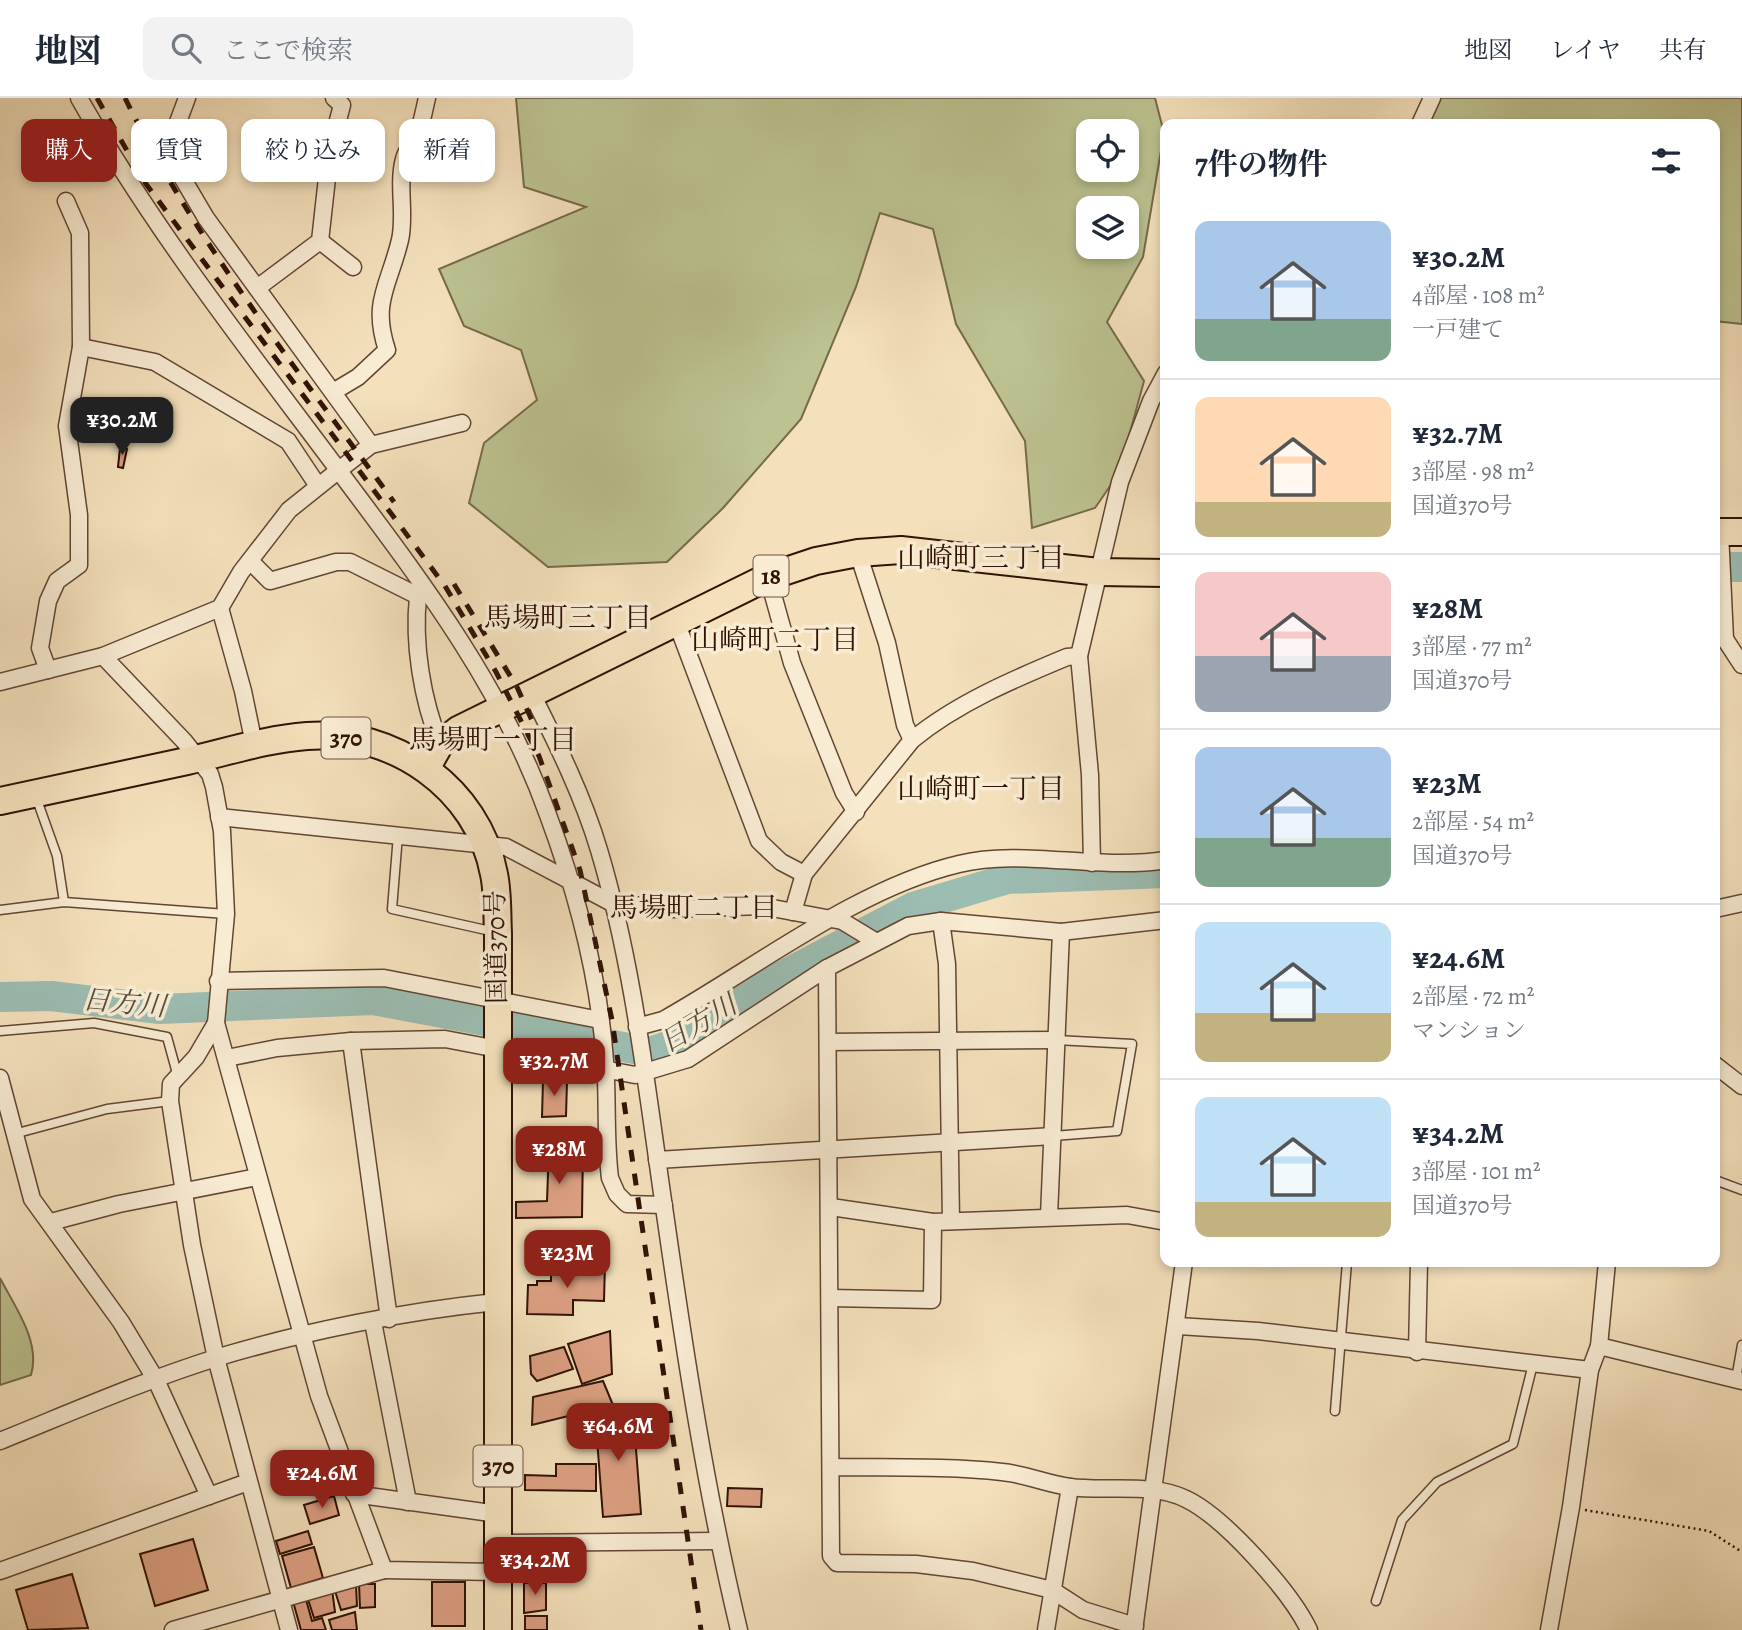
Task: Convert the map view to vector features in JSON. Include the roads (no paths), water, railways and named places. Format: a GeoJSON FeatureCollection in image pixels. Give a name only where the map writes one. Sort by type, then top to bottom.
{"type":"FeatureCollection","features":[{"type":"Feature","properties":{"kind":"main road","name":"18"},"geometry":{"type":"LineString","coordinates":[[426,767],[440,744],[458,730],[768,577],[816,561],[858,553],[901,550],[940,552],[1099,572],[1160,573]]}},
{"type":"Feature","properties":{"kind":"main road","name":"国道370号"},"geometry":{"type":"LineString","coordinates":[[0,801],[197,759],[254,744],[308,736],[349,738],[426,767],[455,793],[485,843],[495,875],[498,933],[498,1630]]}},
{"type":"Feature","properties":{"kind":"street"},"geometry":{"type":"LineString","coordinates":[[79,98],[109,150],[163,229],[339,470],[501,709],[534,778],[570,881],[584,933],[606,1066],[610,1178],[617,1194],[627,1204],[664,1205]]}},
{"type":"Feature","properties":{"kind":"street"},"geometry":{"type":"LineString","coordinates":[[187,98],[175,130],[163,145],[206,218],[372,445]]}},
{"type":"Feature","properties":{"kind":"street"},"geometry":{"type":"LineString","coordinates":[[333,393],[358,377],[387,350],[379,326],[379,300],[388,282],[401,236],[400,197],[404,157],[417,135],[427,98]]}},
{"type":"Feature","properties":{"kind":"street"},"geometry":{"type":"LineString","coordinates":[[1422,119],[1432,98]]}},
{"type":"Feature","properties":{"kind":"street"},"geometry":{"type":"LineString","coordinates":[[257,288],[320,241],[330,151],[341,100]]}},
{"type":"Feature","properties":{"kind":"street"},"geometry":{"type":"LineString","coordinates":[[47,670],[40,648],[48,601],[57,581],[79,565],[79,515],[67,426],[80,347],[80,233],[66,201]]}},
{"type":"Feature","properties":{"kind":"street"},"geometry":{"type":"LineString","coordinates":[[320,241],[353,267]]}},
{"type":"Feature","properties":{"kind":"street"},"geometry":{"type":"LineString","coordinates":[[80,347],[155,362],[288,441],[318,486]]}},
{"type":"Feature","properties":{"kind":"street"},"geometry":{"type":"LineString","coordinates":[[1092,863],[1090,775],[1079,656],[1120,482],[1160,384]]}},
{"type":"Feature","properties":{"kind":"street"},"geometry":{"type":"LineString","coordinates":[[0,682],[103,656],[220,608],[250,561],[289,510],[318,486],[372,445],[462,423]]}},
{"type":"Feature","properties":{"kind":"street"},"geometry":{"type":"LineString","coordinates":[[1724,537],[1721,582],[1725,639],[1742,665]]}},
{"type":"Feature","properties":{"kind":"street"},"geometry":{"type":"LineString","coordinates":[[858,553],[887,643],[905,725],[912,740]]}},
{"type":"Feature","properties":{"kind":"street"},"geometry":{"type":"LineString","coordinates":[[250,561],[270,581],[336,562],[350,562],[423,592]]}},
{"type":"Feature","properties":{"kind":"street"},"geometry":{"type":"LineString","coordinates":[[768,577],[792,663],[844,793],[856,812]]}},
{"type":"Feature","properties":{"kind":"street"},"geometry":{"type":"LineString","coordinates":[[423,592],[415,627],[431,721],[440,744]]}},
{"type":"Feature","properties":{"kind":"street"},"geometry":{"type":"LineString","coordinates":[[220,608],[254,744]]}},
{"type":"Feature","properties":{"kind":"street"},"geometry":{"type":"LineString","coordinates":[[677,624],[759,841],[781,862],[804,874]]}},
{"type":"Feature","properties":{"kind":"street"},"geometry":{"type":"LineString","coordinates":[[103,656],[184,741],[210,774],[219,817],[226,914],[216,1023],[302,1335],[354,1494],[384,1570]]}},
{"type":"Feature","properties":{"kind":"street"},"geometry":{"type":"LineString","coordinates":[[793,912],[804,874],[912,740],[934,722],[982,697],[1067,657],[1079,656]]}},
{"type":"Feature","properties":{"kind":"street"},"geometry":{"type":"LineString","coordinates":[[532,694],[561,753],[587,820],[612,903],[637,1030],[698,1442],[739,1630]]}},
{"type":"Feature","properties":{"kind":"street"},"geometry":{"type":"LineString","coordinates":[[219,817],[506,846],[612,903],[674,909],[762,906],[837,920],[872,938]]}},
{"type":"Feature","properties":{"kind":"street"},"geometry":{"type":"LineString","coordinates":[[637,1030],[663,1020],[905,882],[959,863],[999,858],[1138,864],[1160,861]]}},
{"type":"Feature","properties":{"kind":"street"},"geometry":{"type":"LineString","coordinates":[[1720,908],[1742,903]]}},
{"type":"Feature","properties":{"kind":"street"},"geometry":{"type":"LineString","coordinates":[[218,981],[384,978],[606,1066],[643,1069],[688,1059],[872,938],[908,926],[941,921],[1061,932],[1160,921]]}},
{"type":"Feature","properties":{"kind":"street"},"geometry":{"type":"LineString","coordinates":[[941,921],[947,964],[946,1041],[951,1221]]}},
{"type":"Feature","properties":{"kind":"street"},"geometry":{"type":"LineString","coordinates":[[1049,1216],[1061,932]]}},
{"type":"Feature","properties":{"kind":"street"},"geometry":{"type":"LineString","coordinates":[[827,968],[827,1148],[831,1207],[831,1556],[837,1563],[916,1564],[973,1571],[1052,1590],[1083,1610],[1134,1628],[1172,1333],[1178,1326],[1184,1267]]}},
{"type":"Feature","properties":{"kind":"street"},"geometry":{"type":"LineString","coordinates":[[216,1023],[196,1057],[171,1084],[170,1101],[183,1191],[216,1358],[289,1630]]}},
{"type":"Feature","properties":{"kind":"street"},"geometry":{"type":"LineString","coordinates":[[227,1058],[277,1048],[351,1041],[445,1039],[497,1024],[601,1026]]}},
{"type":"Feature","properties":{"kind":"street"},"geometry":{"type":"LineString","coordinates":[[351,1041],[381,1321],[408,1502]]}},
{"type":"Feature","properties":{"kind":"street"},"geometry":{"type":"LineString","coordinates":[[828,1042],[1056,1041]]}},
{"type":"Feature","properties":{"kind":"street"},"geometry":{"type":"LineString","coordinates":[[1720,1069],[1742,1087]]}},
{"type":"Feature","properties":{"kind":"street"},"geometry":{"type":"LineString","coordinates":[[0,1078],[32,1199],[121,1322],[156,1380],[209,1496]]}},
{"type":"Feature","properties":{"kind":"street"},"geometry":{"type":"LineString","coordinates":[[657,1160],[1053,1136]]}},
{"type":"Feature","properties":{"kind":"street"},"geometry":{"type":"LineString","coordinates":[[51,1222],[183,1191],[257,1177]]}},
{"type":"Feature","properties":{"kind":"street"},"geometry":{"type":"LineString","coordinates":[[831,1207],[933,1222],[1127,1214],[1160,1221]]}},
{"type":"Feature","properties":{"kind":"street"},"geometry":{"type":"LineString","coordinates":[[830,1298],[932,1300],[933,1222]]}},
{"type":"Feature","properties":{"kind":"street"},"geometry":{"type":"LineString","coordinates":[[1417,1352],[1419,1267]]}},
{"type":"Feature","properties":{"kind":"street"},"geometry":{"type":"LineString","coordinates":[[1549,1630],[1571,1507],[1590,1370],[1599,1346],[1607,1267]]}},
{"type":"Feature","properties":{"kind":"street"},"geometry":{"type":"LineString","coordinates":[[0,1441],[216,1358],[302,1335],[496,1302]]}},
{"type":"Feature","properties":{"kind":"street"},"geometry":{"type":"LineString","coordinates":[[1178,1326],[1590,1370]]}},
{"type":"Feature","properties":{"kind":"street"},"geometry":{"type":"LineString","coordinates":[[1599,1346],[1739,1380]]}},
{"type":"Feature","properties":{"kind":"street"},"geometry":{"type":"LineString","coordinates":[[831,1467],[1004,1472],[1070,1487],[1151,1491],[1184,1497],[1212,1517],[1288,1595],[1309,1630]]}},
{"type":"Feature","properties":{"kind":"street"},"geometry":{"type":"LineString","coordinates":[[0,1571],[248,1482]]}},
{"type":"Feature","properties":{"kind":"street"},"geometry":{"type":"LineString","coordinates":[[1045,1630],[1070,1487]]}},
{"type":"Feature","properties":{"kind":"street"},"geometry":{"type":"LineString","coordinates":[[354,1494],[498,1514]]}},
{"type":"Feature","properties":{"kind":"street"},"geometry":{"type":"LineString","coordinates":[[498,1543],[718,1541]]}},
{"type":"Feature","properties":{"kind":"street"},"geometry":{"type":"LineString","coordinates":[[173,1630],[384,1570],[498,1572]]}},
{"type":"Feature","properties":{"kind":"lane"},"geometry":{"type":"LineString","coordinates":[[35,794],[57,856],[64,902]]}},
{"type":"Feature","properties":{"kind":"lane"},"geometry":{"type":"LineString","coordinates":[[398,835],[391,909],[498,933]]}},
{"type":"Feature","properties":{"kind":"lane"},"geometry":{"type":"LineString","coordinates":[[0,910],[64,902],[226,914]]}},
{"type":"Feature","properties":{"kind":"lane"},"geometry":{"type":"LineString","coordinates":[[0,1031],[94,1023],[167,1037],[178,1077]]}},
{"type":"Feature","properties":{"kind":"lane"},"geometry":{"type":"LineString","coordinates":[[1053,1136],[1118,1131],[1132,1044],[1056,1041]]}},
{"type":"Feature","properties":{"kind":"lane"},"geometry":{"type":"LineString","coordinates":[[14,1134],[107,1109],[170,1101]]}},
{"type":"Feature","properties":{"kind":"lane"},"geometry":{"type":"LineString","coordinates":[[1720,1182],[1742,1190]]}},
{"type":"Feature","properties":{"kind":"lane"},"geometry":{"type":"LineString","coordinates":[[1335,1411],[1347,1267]]}},
{"type":"Feature","properties":{"kind":"lane"},"geometry":{"type":"LineString","coordinates":[[1739,1380],[1742,1345]]}},
{"type":"Feature","properties":{"kind":"lane"},"geometry":{"type":"LineString","coordinates":[[1376,1601],[1402,1520],[1437,1482],[1513,1444],[1533,1364]]}},
{"type":"Feature","properties":{"kind":"waterway","name":"日方川"},"geometry":{"type":"LineString","coordinates":[[1720,567],[1742,567]]}},
{"type":"Feature","properties":{"kind":"waterway","name":"日方川"},"geometry":{"type":"LineString","coordinates":[[0,997],[51,996],[160,1009],[373,1000],[650,1052],[679,1042],[749,993],[913,907],[1007,879],[1160,873]]}},
{"type":"Feature","properties":{"kind":"railway"},"geometry":{"type":"LineString","coordinates":[[97,98],[146,184],[445,586],[496,672],[539,756],[580,870],[612,1020],[701,1630]]}},
{"type":"Feature","properties":{"kind":"railway"},"geometry":{"type":"LineString","coordinates":[[125,98],[153,152],[216,255],[250,306],[394,502]]}},
{"type":"Feature","properties":{"kind":"railway"},"geometry":{"type":"LineString","coordinates":[[454,584],[517,687],[538,734]]}},
{"type":"Feature","properties":{"kind":"district","name":"山崎町三丁目"},"geometry":{"type":"Point","coordinates":[981,558]}},
{"type":"Feature","properties":{"kind":"district","name":"馬場町三丁目"},"geometry":{"type":"Point","coordinates":[568,618]}},
{"type":"Feature","properties":{"kind":"district","name":"山崎町二丁目"},"geometry":{"type":"Point","coordinates":[775,640]}},
{"type":"Feature","properties":{"kind":"district","name":"馬場町一丁目"},"geometry":{"type":"Point","coordinates":[493,740]}},
{"type":"Feature","properties":{"kind":"district","name":"山崎町一丁目"},"geometry":{"type":"Point","coordinates":[981,789]}},
{"type":"Feature","properties":{"kind":"district","name":"馬場町二丁目"},"geometry":{"type":"Point","coordinates":[694,908]}}]}
